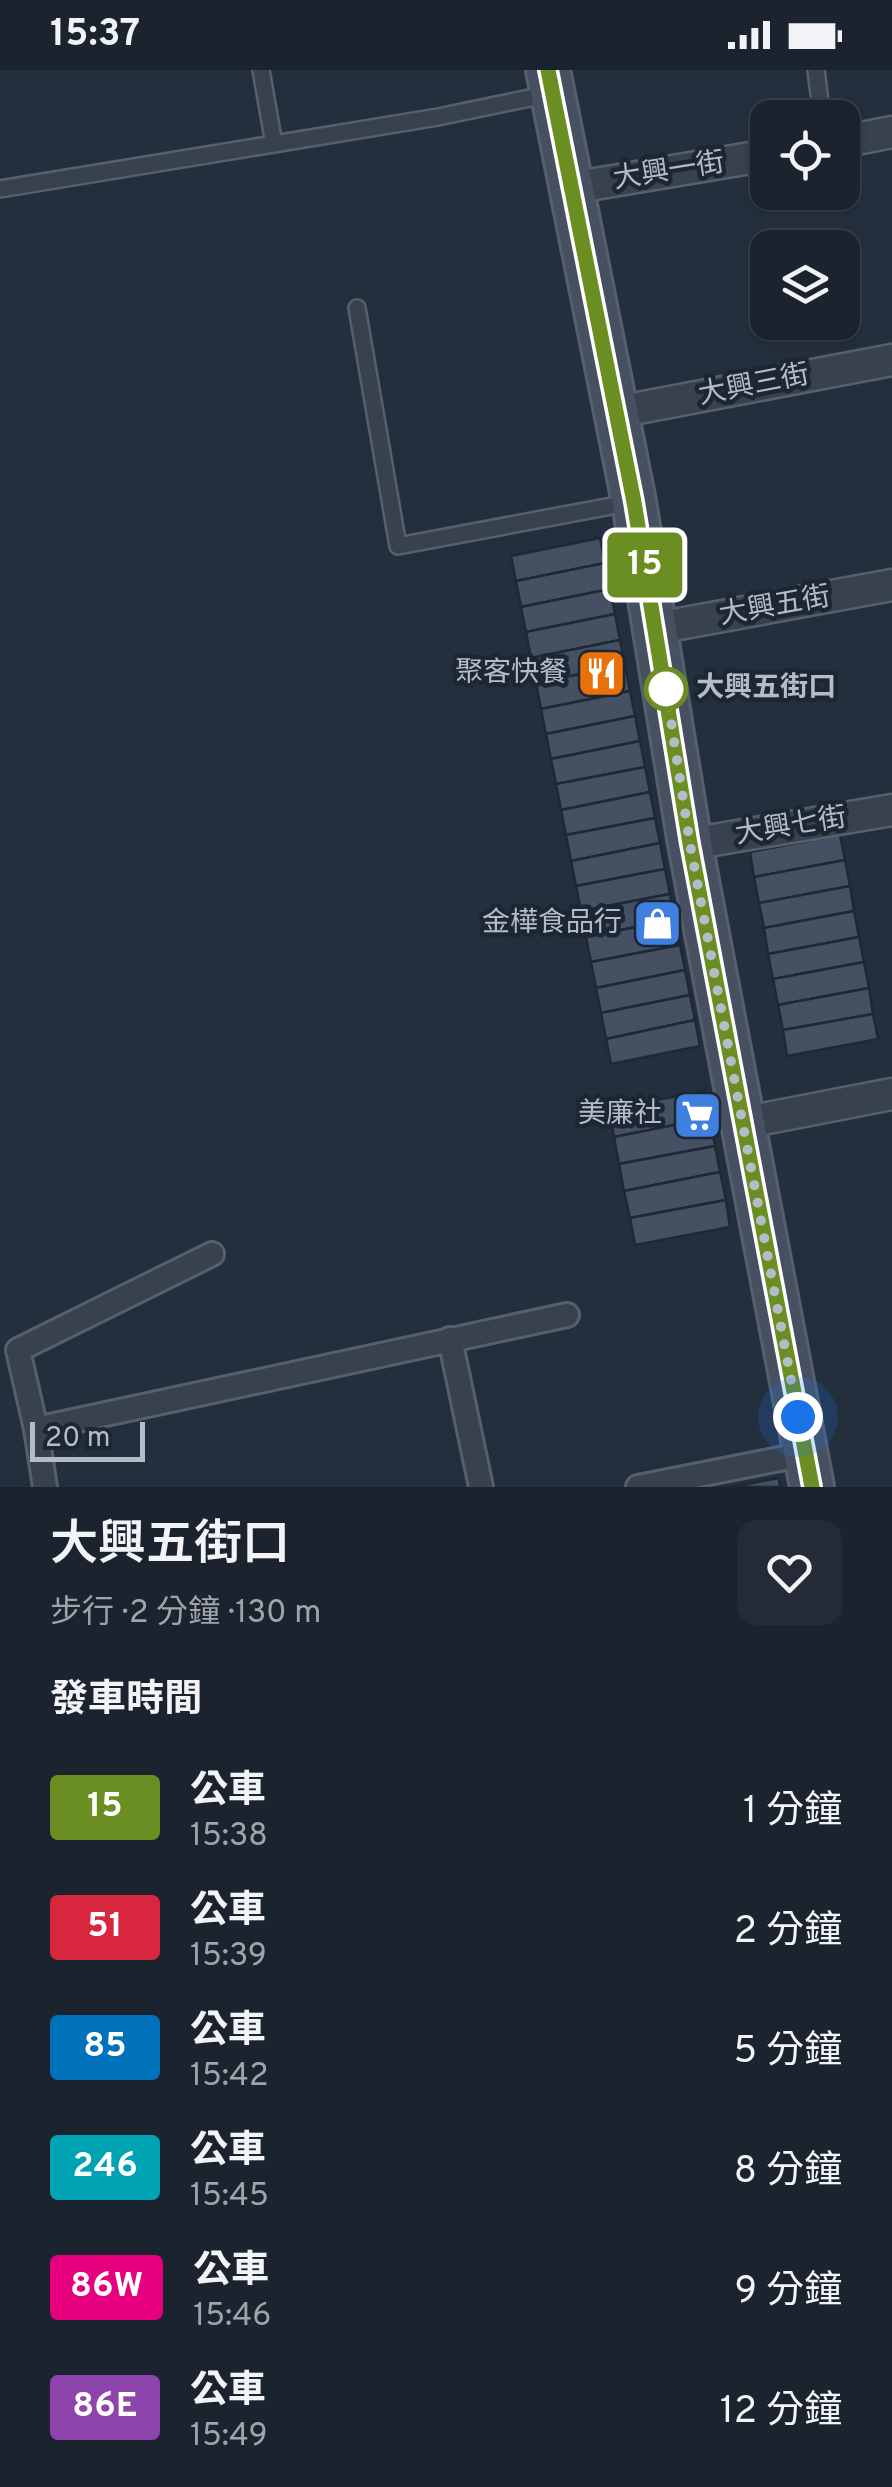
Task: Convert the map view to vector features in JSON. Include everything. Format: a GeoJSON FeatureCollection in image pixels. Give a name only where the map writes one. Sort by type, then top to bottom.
{"type":"FeatureCollection","features":[{"type":"Feature","properties":{"kind":"main road"},"geometry":{"type":"LineString","coordinates":[[550,81],[634,502],[690,844],[808,1471]]}},
{"type":"Feature","properties":{"kind":"street"},"geometry":{"type":"LineString","coordinates":[[860,138],[892,132]]}},
{"type":"Feature","properties":{"kind":"street","name":"大興一街"},"geometry":{"type":"LineString","coordinates":[[571,188],[750,158]]}},
{"type":"Feature","properties":{"kind":"street","name":"大興三街"},"geometry":{"type":"LineString","coordinates":[[617,412],[892,360]]}},
{"type":"Feature","properties":{"kind":"street","name":"大興五街"},"geometry":{"type":"LineString","coordinates":[[657,628],[892,586]]}},
{"type":"Feature","properties":{"kind":"street","name":"大興七街"},"geometry":{"type":"LineString","coordinates":[[690,844],[892,810]]}},
{"type":"Feature","properties":{"kind":"street"},"geometry":{"type":"LineString","coordinates":[[742,1123],[892,1094]]}},
{"type":"Feature","properties":{"kind":"street"},"geometry":{"type":"LineString","coordinates":[[45,1487],[18,1350],[212,1254]]}},
{"type":"Feature","properties":{"kind":"street"},"geometry":{"type":"LineString","coordinates":[[36,1429],[567,1316]]}},
{"type":"Feature","properties":{"kind":"street"},"geometry":{"type":"LineString","coordinates":[[450,1340],[481,1487]]}},
{"type":"Feature","properties":{"kind":"street"},"geometry":{"type":"LineString","coordinates":[[638,1487],[808,1471]]}},
{"type":"Feature","properties":{"kind":"lane"},"geometry":{"type":"LineString","coordinates":[[261,70],[274,144]]}},
{"type":"Feature","properties":{"kind":"lane"},"geometry":{"type":"LineString","coordinates":[[816,70],[820,100]]}},
{"type":"Feature","properties":{"kind":"lane"},"geometry":{"type":"LineString","coordinates":[[0,189],[438,117],[550,81]]}},
{"type":"Feature","properties":{"kind":"lane"},"geometry":{"type":"LineString","coordinates":[[357,308],[398,546],[634,502]]}},
{"type":"Feature","properties":{"kind":"building"},"geometry":{"type":"Polygon","coordinates":[[[600,538],[605,563],[516,581],[511,556],[600,538]]]}},
{"type":"Feature","properties":{"kind":"building"},"geometry":{"type":"Polygon","coordinates":[[[605,563],[610,589],[521,607],[516,581],[605,563]]]}},
{"type":"Feature","properties":{"kind":"building"},"geometry":{"type":"Polygon","coordinates":[[[610,589],[615,614],[526,632],[521,607],[610,589]]]}},
{"type":"Feature","properties":{"kind":"building"},"geometry":{"type":"Polygon","coordinates":[[[615,614],[620,640],[531,658],[526,632],[615,614]]]}},
{"type":"Feature","properties":{"kind":"building"},"geometry":{"type":"Polygon","coordinates":[[[620,640],[625,665],[536,683],[531,658],[620,640]]]}},
{"type":"Feature","properties":{"kind":"building"},"geometry":{"type":"Polygon","coordinates":[[[625,665],[630,691],[541,709],[536,683],[625,665]]]}},
{"type":"Feature","properties":{"kind":"building"},"geometry":{"type":"Polygon","coordinates":[[[630,691],[635,716],[546,734],[541,709],[630,691]]]}},
{"type":"Feature","properties":{"kind":"building"},"geometry":{"type":"Polygon","coordinates":[[[635,716],[640,741],[551,759],[546,734],[635,716]]]}},
{"type":"Feature","properties":{"kind":"building"},"geometry":{"type":"Polygon","coordinates":[[[640,741],[645,767],[556,784],[551,759],[640,741]]]}},
{"type":"Feature","properties":{"kind":"building"},"geometry":{"type":"Polygon","coordinates":[[[645,767],[650,792],[561,810],[556,784],[645,767]]]}},
{"type":"Feature","properties":{"kind":"building"},"geometry":{"type":"Polygon","coordinates":[[[650,792],[655,818],[566,835],[561,810],[650,792]]]}},
{"type":"Feature","properties":{"kind":"building"},"geometry":{"type":"Polygon","coordinates":[[[655,818],[660,843],[571,861],[566,835],[655,818]]]}},
{"type":"Feature","properties":{"kind":"building"},"geometry":{"type":"Polygon","coordinates":[[[840,835],[845,860],[754,877],[750,852],[840,835]]]}},
{"type":"Feature","properties":{"kind":"building"},"geometry":{"type":"Polygon","coordinates":[[[660,843],[665,869],[576,886],[571,861],[660,843]]]}},
{"type":"Feature","properties":{"kind":"building"},"geometry":{"type":"Polygon","coordinates":[[[845,860],[850,886],[759,903],[754,877],[845,860]]]}},
{"type":"Feature","properties":{"kind":"building"},"geometry":{"type":"Polygon","coordinates":[[[665,869],[670,894],[581,911],[576,886],[665,869]]]}},
{"type":"Feature","properties":{"kind":"building"},"geometry":{"type":"Polygon","coordinates":[[[850,886],[854,911],[764,928],[759,903],[850,886]]]}},
{"type":"Feature","properties":{"kind":"building"},"geometry":{"type":"Polygon","coordinates":[[[670,894],[675,919],[586,937],[581,911],[670,894]]]}},
{"type":"Feature","properties":{"kind":"building"},"geometry":{"type":"Polygon","coordinates":[[[854,911],[859,937],[768,954],[764,928],[854,911]]]}},
{"type":"Feature","properties":{"kind":"building"},"geometry":{"type":"Polygon","coordinates":[[[675,919],[680,945],[591,962],[586,937],[675,919]]]}},
{"type":"Feature","properties":{"kind":"building"},"geometry":{"type":"Polygon","coordinates":[[[859,937],[864,962],[773,979],[768,954],[859,937]]]}},
{"type":"Feature","properties":{"kind":"building"},"geometry":{"type":"Polygon","coordinates":[[[680,945],[685,970],[596,988],[591,962],[680,945]]]}},
{"type":"Feature","properties":{"kind":"building"},"geometry":{"type":"Polygon","coordinates":[[[864,962],[869,988],[778,1005],[773,979],[864,962]]]}},
{"type":"Feature","properties":{"kind":"building"},"geometry":{"type":"Polygon","coordinates":[[[685,970],[690,995],[601,1013],[596,988],[685,970]]]}},
{"type":"Feature","properties":{"kind":"building"},"geometry":{"type":"Polygon","coordinates":[[[869,988],[873,1014],[783,1030],[778,1005],[869,988]]]}},
{"type":"Feature","properties":{"kind":"building"},"geometry":{"type":"Polygon","coordinates":[[[690,995],[695,1020],[606,1039],[601,1013],[690,995]]]}},
{"type":"Feature","properties":{"kind":"building"},"geometry":{"type":"Polygon","coordinates":[[[873,1014],[878,1039],[787,1056],[783,1030],[873,1014]]]}},
{"type":"Feature","properties":{"kind":"building"},"geometry":{"type":"Polygon","coordinates":[[[695,1020],[700,1046],[611,1064],[606,1039],[695,1020]]]}},
{"type":"Feature","properties":{"kind":"building"},"geometry":{"type":"Polygon","coordinates":[[[705,1091],[710,1118],[614,1137],[609,1109],[705,1091]]]}},
{"type":"Feature","properties":{"kind":"building"},"geometry":{"type":"Polygon","coordinates":[[[710,1118],[715,1146],[619,1164],[614,1137],[710,1118]]]}},
{"type":"Feature","properties":{"kind":"building"},"geometry":{"type":"Polygon","coordinates":[[[715,1146],[720,1172],[624,1191],[619,1164],[715,1146]]]}},
{"type":"Feature","properties":{"kind":"building"},"geometry":{"type":"Polygon","coordinates":[[[720,1172],[726,1200],[630,1218],[624,1191],[720,1172]]]}},
{"type":"Feature","properties":{"kind":"building"},"geometry":{"type":"Polygon","coordinates":[[[726,1200],[730,1227],[635,1245],[630,1218],[726,1200]]]}},
{"type":"Feature","properties":{"kind":"building"},"geometry":{"type":"Polygon","coordinates":[[[779,1478],[780,1487],[731,1487],[779,1478]]]}},
{"type":"Feature","properties":{"kind":"bus line","name":"15"},"geometry":{"type":"LineString","coordinates":[[548,70],[634,502],[690,844],[812,1487]]}},
{"type":"Feature","properties":{"kind":"place","name":"聚客快餐"},"geometry":{"type":"Point","coordinates":[602,674]}},
{"type":"Feature","properties":{"kind":"place","name":"大興五街口"},"geometry":{"type":"Point","coordinates":[666,689]}},
{"type":"Feature","properties":{"kind":"place","name":"金樺食品行"},"geometry":{"type":"Point","coordinates":[657,924]}},
{"type":"Feature","properties":{"kind":"place","name":"美廉社"},"geometry":{"type":"Point","coordinates":[697,1115]}},
{"type":"Feature","properties":{"kind":"route"},"geometry":{"type":"LineString","coordinates":[[666,689],[690,844],[798,1417]]}}]}
